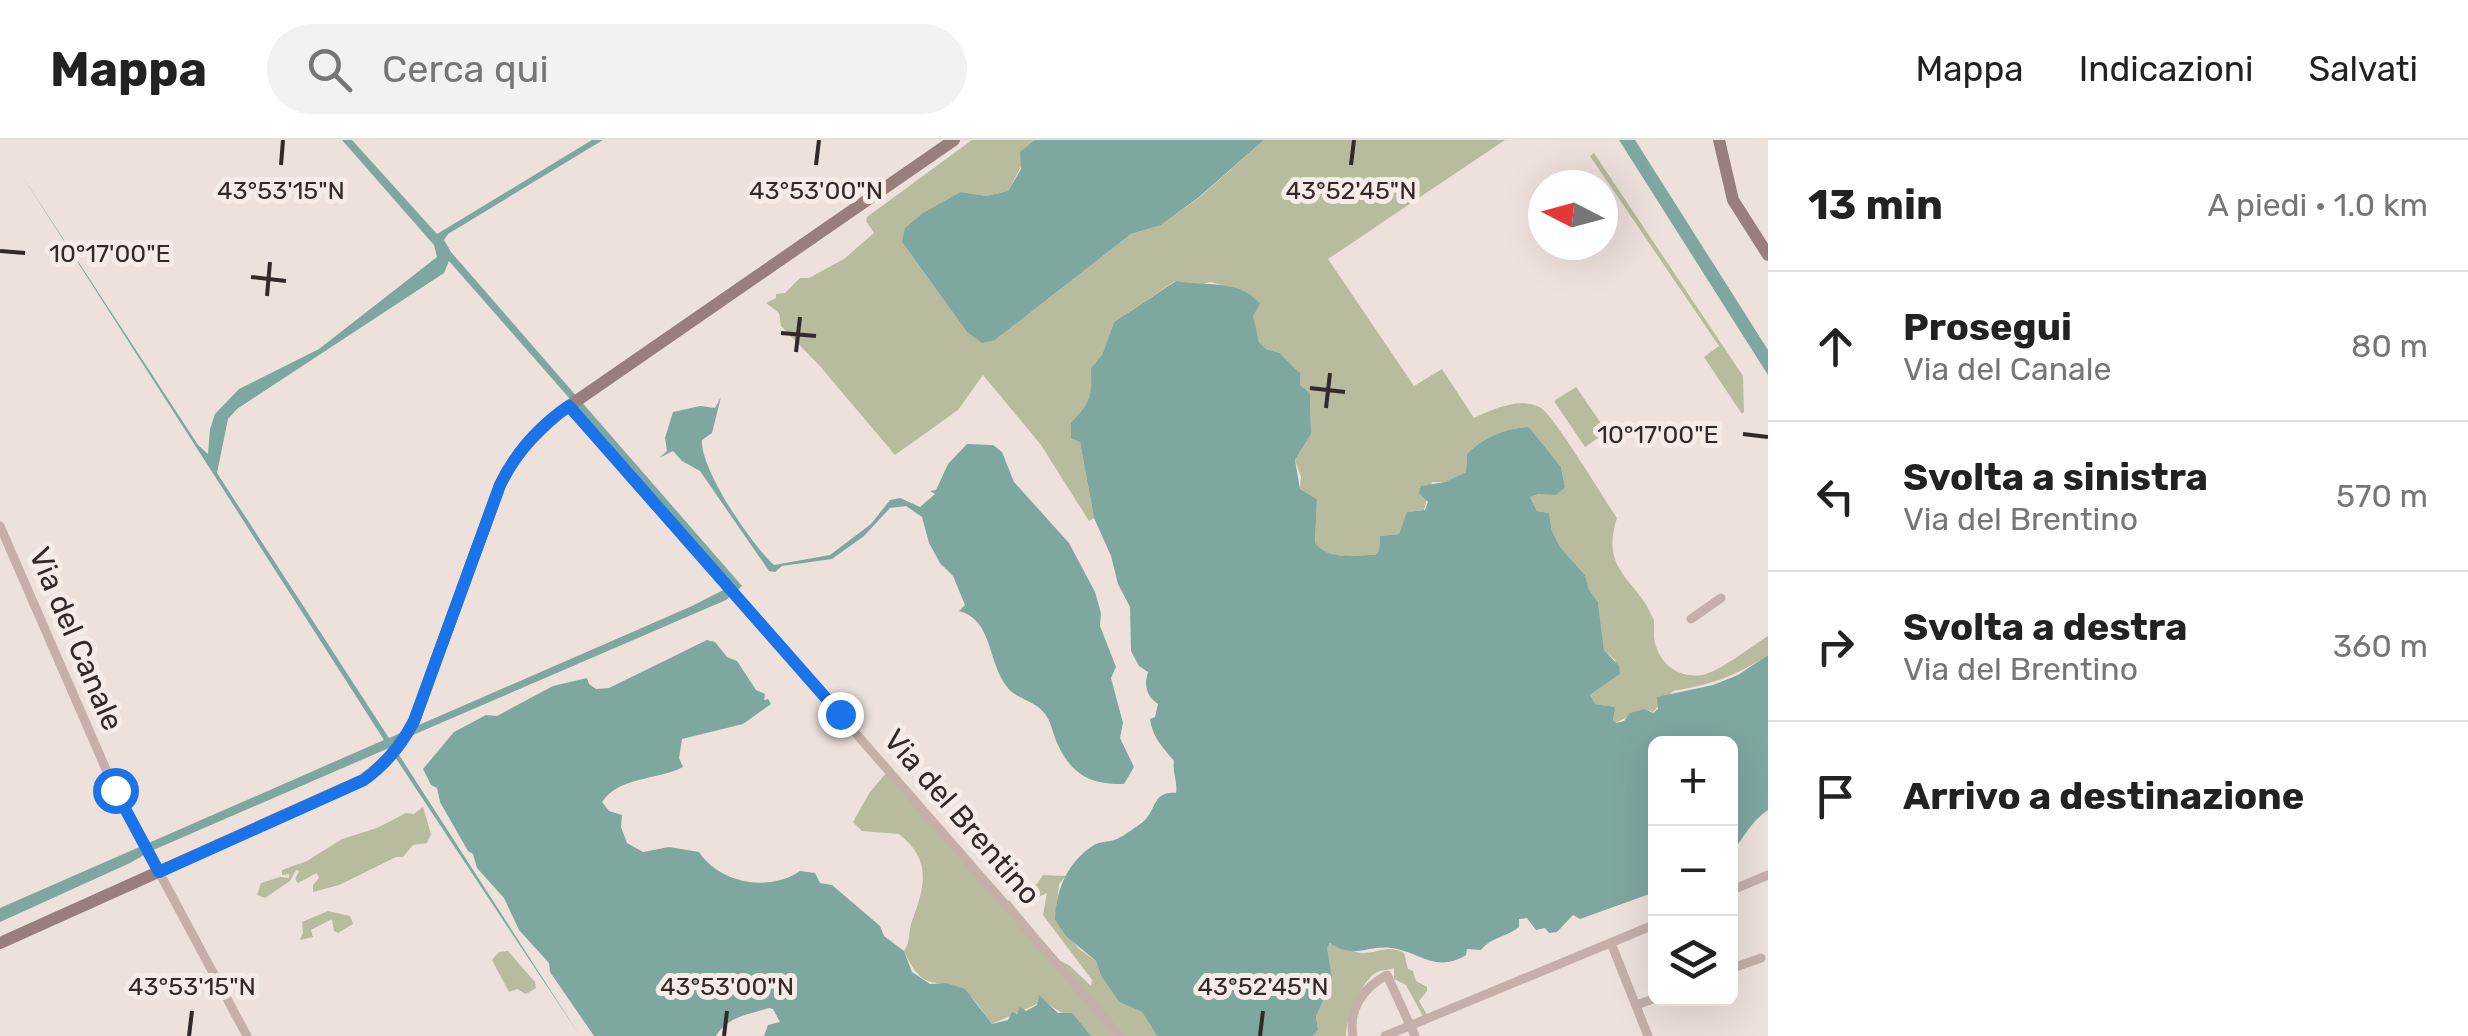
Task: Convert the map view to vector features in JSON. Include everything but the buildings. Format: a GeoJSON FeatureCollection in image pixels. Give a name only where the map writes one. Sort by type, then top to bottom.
{"type":"FeatureCollection","features":[{"type":"Feature","properties":{"kind":"street"},"geometry":{"type":"LineString","coordinates":[[0,943],[364,780],[392,755],[414,721],[505,474],[532,436],[954,140]]}},
{"type":"Feature","properties":{"kind":"street"},"geometry":{"type":"LineString","coordinates":[[1718,140],[1736,206],[1768,255]]}},
{"type":"Feature","properties":{"kind":"street","name":"Via del Brentino"},"geometry":{"type":"LineString","coordinates":[[574,403],[737,597],[1120,1036]]}},
{"type":"Feature","properties":{"kind":"street","name":"Via del Canale"},"geometry":{"type":"LineString","coordinates":[[0,526],[84,724],[246,1036]]}},
{"type":"Feature","properties":{"kind":"street"},"geometry":{"type":"LineString","coordinates":[[1691,619],[1721,598]]}},
{"type":"Feature","properties":{"kind":"street"},"geometry":{"type":"LineString","coordinates":[[1738,888],[1768,875]]}},
{"type":"Feature","properties":{"kind":"street"},"geometry":{"type":"LineString","coordinates":[[1385,1036],[1413,1031],[1648,927]]}},
{"type":"Feature","properties":{"kind":"street"},"geometry":{"type":"LineString","coordinates":[[1611,943],[1648,1036]]}},
{"type":"Feature","properties":{"kind":"street"},"geometry":{"type":"LineString","coordinates":[[1738,967],[1761,958]]}},
{"type":"Feature","properties":{"kind":"street"},"geometry":{"type":"LineString","coordinates":[[1353,1036],[1353,1015],[1360,998],[1371,984],[1387,975],[1413,1031]]}},
{"type":"Feature","properties":{"kind":"street"},"geometry":{"type":"LineString","coordinates":[[1636,1005],[1648,1001]]}},
{"type":"Feature","properties":{"kind":"green space"},"geometry":{"type":"Polygon","coordinates":[[[972,140],[1035,140],[1008,191],[987,196],[961,192],[902,242],[967,332],[995,340],[1131,234],[1161,225],[1200,197],[1264,140],[1505,140],[1328,259],[1414,386],[1442,369],[1474,418],[1525,403],[1548,415],[1617,518],[1613,551],[1617,564],[1647,607],[1654,621],[1656,646],[1669,666],[1693,676],[1709,673],[1768,636],[1768,655],[1722,679],[1673,691],[1653,712],[1645,709],[1615,723],[1614,707],[1595,704],[1589,696],[1619,674],[1615,660],[1604,650],[1598,602],[1589,591],[1585,575],[1560,547],[1549,513],[1537,511],[1530,497],[1565,487],[1561,467],[1529,427],[1487,438],[1467,454],[1466,472],[1445,482],[1432,482],[1424,510],[1408,512],[1399,534],[1380,536],[1375,555],[1343,556],[1321,550],[1315,544],[1317,499],[1300,489],[1301,477],[1295,460],[1311,434],[1310,393],[1300,385],[1300,373],[1280,353],[1259,342],[1244,291],[1210,282],[1197,286],[1175,281],[1114,322],[1102,355],[1091,368],[1093,382],[1080,442],[1094,518],[1089,521],[1041,445],[983,375],[958,410],[895,455],[781,326],[779,313],[766,303],[776,294],[785,293],[800,278],[809,278],[844,259],[874,233],[867,217],[972,140]]]}},
{"type":"Feature","properties":{"kind":"green space"},"geometry":{"type":"Polygon","coordinates":[[[1594,153],[1605,170],[1600,170],[1590,156],[1594,153]]]}},
{"type":"Feature","properties":{"kind":"green space"},"geometry":{"type":"Polygon","coordinates":[[[1618,189],[1743,376],[1742,414],[1704,357],[1719,346],[1618,197],[1618,189]]]}},
{"type":"Feature","properties":{"kind":"green space"},"geometry":{"type":"Polygon","coordinates":[[[1576,387],[1607,432],[1585,447],[1554,401],[1576,387]]]}},
{"type":"Feature","properties":{"kind":"green space"},"geometry":{"type":"Polygon","coordinates":[[[887,772],[1006,904],[1009,900],[1059,960],[1091,986],[1092,980],[1043,915],[1047,893],[1030,901],[1024,898],[1026,888],[1037,884],[1043,875],[1066,876],[1059,884],[1055,920],[1079,949],[1096,961],[1119,1002],[1142,1012],[1157,1036],[1091,1036],[1039,996],[1037,1004],[992,1024],[967,993],[919,975],[904,951],[922,885],[917,854],[899,834],[862,831],[853,822],[887,772]]]}},
{"type":"Feature","properties":{"kind":"green space"},"geometry":{"type":"Polygon","coordinates":[[[423,807],[431,834],[427,843],[413,845],[403,857],[313,892],[317,873],[298,883],[296,870],[290,881],[265,898],[257,895],[261,883],[289,878],[289,874],[282,875],[282,870],[307,861],[342,839],[406,813],[414,814],[423,807]]]}},
{"type":"Feature","properties":{"kind":"green space"},"geometry":{"type":"Polygon","coordinates":[[[328,911],[350,916],[353,924],[338,933],[332,919],[311,930],[313,937],[300,940],[302,922],[328,911]]]}},
{"type":"Feature","properties":{"kind":"green space"},"geometry":{"type":"Polygon","coordinates":[[[1331,943],[1359,953],[1388,949],[1404,953],[1416,981],[1427,987],[1419,1001],[1429,1018],[1425,1020],[1406,985],[1394,979],[1394,968],[1377,972],[1365,984],[1351,1011],[1346,1036],[1313,1036],[1318,1030],[1316,1016],[1327,947],[1331,943]]]}},
{"type":"Feature","properties":{"kind":"green space"},"geometry":{"type":"Polygon","coordinates":[[[508,951],[535,982],[536,988],[526,994],[517,989],[509,992],[492,960],[499,952],[508,951]]]}},
{"type":"Feature","properties":{"kind":"water"},"geometry":{"type":"Polygon","coordinates":[[[342,140],[352,140],[437,234],[592,140],[603,140],[444,240],[742,586],[726,600],[392,744],[580,1036],[389,748],[151,851],[0,922],[0,908],[384,740],[21,174],[198,445],[208,454],[215,414],[239,389],[319,349],[437,257],[434,245],[342,140]],[[449,261],[444,273],[237,409],[228,419],[217,473],[389,738],[733,585],[449,261]]]}},
{"type":"Feature","properties":{"kind":"water"},"geometry":{"type":"Polygon","coordinates":[[[1035,140],[1264,140],[1161,225],[1131,234],[995,340],[982,343],[967,332],[902,242],[905,228],[961,192],[987,196],[1008,191],[1021,169],[1020,152],[1035,140]]]}},
{"type":"Feature","properties":{"kind":"water"},"geometry":{"type":"Polygon","coordinates":[[[1619,140],[1635,140],[1768,350],[1768,375],[1619,140]]]}},
{"type":"Feature","properties":{"kind":"water"},"geometry":{"type":"Polygon","coordinates":[[[1176,281],[1232,287],[1260,304],[1253,316],[1259,342],[1280,353],[1300,373],[1300,385],[1310,393],[1311,434],[1295,460],[1300,489],[1317,499],[1315,543],[1328,553],[1375,555],[1380,536],[1399,534],[1407,512],[1425,510],[1428,502],[1419,493],[1421,486],[1445,482],[1466,472],[1467,454],[1487,438],[1529,427],[1561,467],[1565,487],[1556,495],[1530,497],[1537,511],[1549,513],[1560,547],[1585,575],[1598,602],[1604,650],[1619,666],[1620,674],[1590,695],[1595,704],[1615,707],[1616,723],[1624,721],[1630,713],[1645,709],[1653,713],[1658,709],[1657,697],[1713,685],[1738,675],[1768,655],[1768,810],[1738,844],[1738,736],[1648,736],[1648,895],[1580,919],[1573,915],[1557,932],[1536,930],[1527,918],[1519,919],[1519,927],[1481,950],[1467,949],[1466,955],[1445,962],[1391,948],[1347,951],[1330,943],[1327,948],[1332,979],[1316,1016],[1318,1030],[1313,1036],[1157,1036],[1142,1012],[1119,1002],[1096,961],[1067,937],[1055,920],[1065,878],[1077,860],[1097,844],[1120,838],[1143,822],[1159,798],[1176,793],[1174,761],[1151,726],[1150,719],[1155,717],[1158,704],[1147,690],[1148,672],[1139,666],[1131,651],[1130,607],[1094,518],[1080,442],[1071,438],[1071,423],[1089,398],[1091,368],[1102,355],[1114,322],[1176,281]]]}},
{"type":"Feature","properties":{"kind":"water"},"geometry":{"type":"Polygon","coordinates":[[[721,397],[712,433],[702,440],[709,469],[729,506],[774,565],[830,555],[871,524],[890,500],[900,498],[920,507],[935,494],[930,491],[936,490],[948,464],[967,444],[993,445],[1002,452],[1014,482],[1069,543],[1095,592],[1100,626],[1116,667],[1111,678],[1123,723],[1120,738],[1134,767],[1124,784],[1092,780],[1075,770],[1057,743],[1045,714],[1007,687],[984,632],[970,616],[959,611],[965,605],[953,576],[929,543],[922,517],[906,506],[890,508],[864,536],[832,559],[769,571],[700,471],[673,451],[659,458],[667,451],[665,438],[673,412],[700,406],[715,408],[721,397]]]}},
{"type":"Feature","properties":{"kind":"water"},"geometry":{"type":"Polygon","coordinates":[[[707,640],[737,661],[756,690],[765,694],[764,700],[771,704],[743,724],[682,739],[679,758],[683,767],[628,783],[610,794],[602,802],[609,811],[622,815],[621,827],[627,843],[643,852],[669,847],[699,852],[719,871],[746,881],[775,881],[800,871],[815,873],[820,883],[832,885],[880,926],[884,936],[904,951],[912,972],[930,984],[946,983],[965,989],[992,1024],[1008,1020],[1020,1007],[1026,1011],[1037,1005],[1039,995],[1058,1013],[1072,1013],[1091,1036],[764,1036],[768,1025],[780,1022],[769,1008],[733,1020],[716,1036],[594,1036],[550,972],[549,963],[519,930],[504,898],[477,868],[473,854],[440,802],[437,788],[431,785],[423,769],[454,732],[486,715],[497,716],[553,686],[587,678],[596,689],[609,688],[707,640]]]}},
{"type":"Feature","properties":{"kind":"route"},"geometry":{"type":"LineString","coordinates":[[115,790],[159,872],[364,780],[383,766],[405,740],[414,721],[511,463],[532,436],[569,406],[840,714]]}}]}
